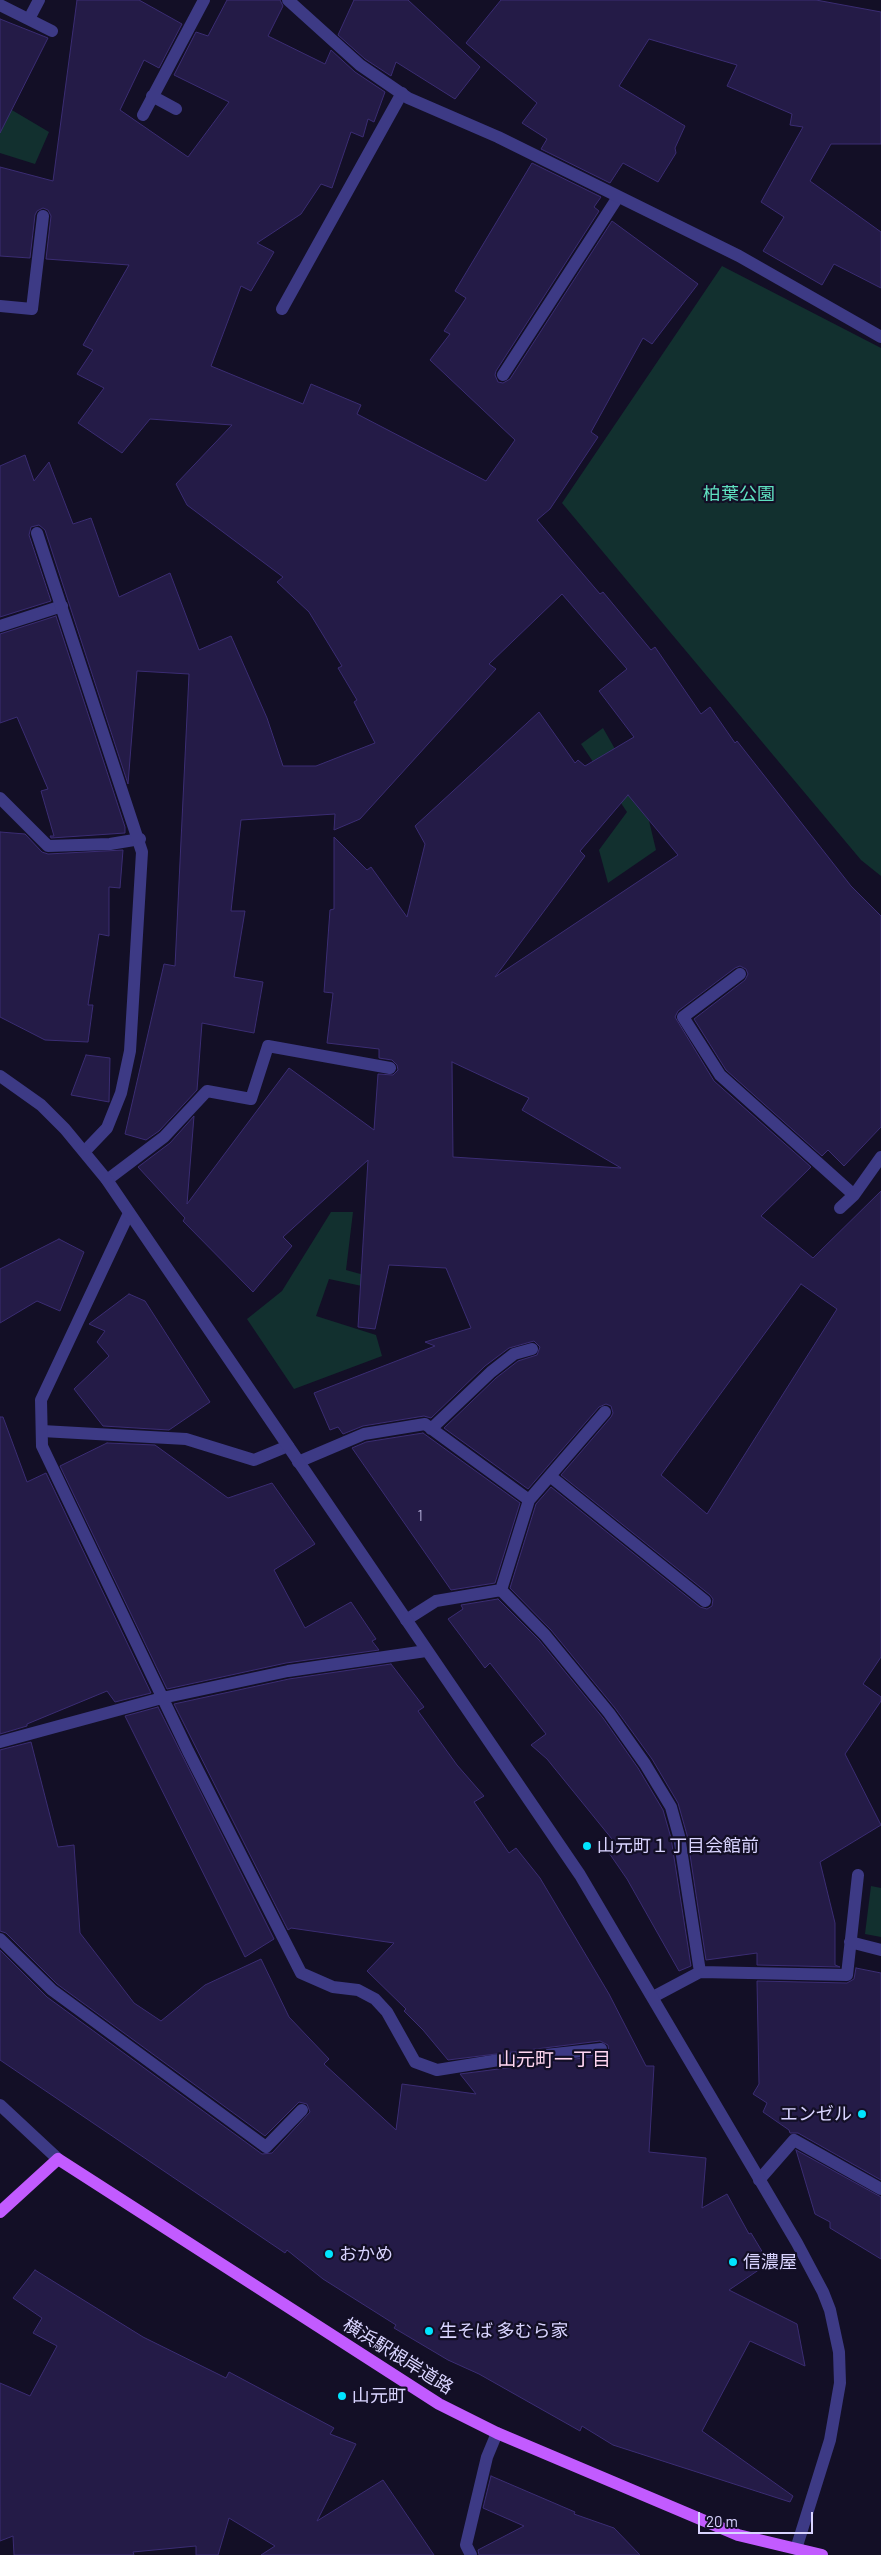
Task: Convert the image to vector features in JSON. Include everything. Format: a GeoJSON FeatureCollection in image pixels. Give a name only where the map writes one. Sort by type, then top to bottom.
{"type":"FeatureCollection","features":[{"type":"Feature","properties":{"kind":"main road"},"geometry":{"type":"LineString","coordinates":[[0,2212],[58,2158]]}},
{"type":"Feature","properties":{"kind":"main road","name":"横浜駅根岸道路"},"geometry":{"type":"LineString","coordinates":[[58,2158],[439,2404],[497,2433],[738,2535],[822,2555]]}},
{"type":"Feature","properties":{"kind":"street"},"geometry":{"type":"LineString","coordinates":[[29,20],[39,0]]}},
{"type":"Feature","properties":{"kind":"street"},"geometry":{"type":"LineString","coordinates":[[143,115],[204,0]]}},
{"type":"Feature","properties":{"kind":"street"},"geometry":{"type":"LineString","coordinates":[[288,0],[360,65],[402,93],[498,137],[739,256],[881,337]]}},
{"type":"Feature","properties":{"kind":"street"},"geometry":{"type":"LineString","coordinates":[[0,5],[52,31]]}},
{"type":"Feature","properties":{"kind":"street"},"geometry":{"type":"LineString","coordinates":[[282,309],[402,93]]}},
{"type":"Feature","properties":{"kind":"street"},"geometry":{"type":"LineString","coordinates":[[152,96],[176,109]]}},
{"type":"Feature","properties":{"kind":"street"},"geometry":{"type":"LineString","coordinates":[[503,375],[618,197]]}},
{"type":"Feature","properties":{"kind":"street"},"geometry":{"type":"LineString","coordinates":[[0,306],[32,309],[43,216]]}},
{"type":"Feature","properties":{"kind":"street"},"geometry":{"type":"LineString","coordinates":[[37,533],[140,839],[142,852],[130,1050],[121,1093],[108,1128],[86,1151]]}},
{"type":"Feature","properties":{"kind":"street"},"geometry":{"type":"LineString","coordinates":[[0,626],[62,606]]}},
{"type":"Feature","properties":{"kind":"street"},"geometry":{"type":"LineString","coordinates":[[0,798],[48,846],[110,844],[140,839]]}},
{"type":"Feature","properties":{"kind":"street"},"geometry":{"type":"LineString","coordinates":[[740,974],[683,1017],[720,1075],[854,1195]]}},
{"type":"Feature","properties":{"kind":"street"},"geometry":{"type":"LineString","coordinates":[[107,1180],[164,1136],[207,1091],[251,1099],[268,1046],[390,1068]]}},
{"type":"Feature","properties":{"kind":"street"},"geometry":{"type":"LineString","coordinates":[[0,1076],[41,1105],[86,1151],[107,1180],[580,1875],[797,2243],[823,2292],[839,2352],[840,2383],[830,2440],[796,2549]]}},
{"type":"Feature","properties":{"kind":"street"},"geometry":{"type":"LineString","coordinates":[[840,1208],[854,1195],[881,1157]]}},
{"type":"Feature","properties":{"kind":"street"},"geometry":{"type":"LineString","coordinates":[[129,1213],[41,1400],[42,1446],[162,1698],[301,1973],[333,1987],[358,1990],[375,1999],[387,2012],[415,2062],[437,2070],[499,2060],[601,2049]]}},
{"type":"Feature","properties":{"kind":"street"},"geometry":{"type":"LineString","coordinates":[[431,1428],[491,1372],[514,1354],[532,1349]]}},
{"type":"Feature","properties":{"kind":"street"},"geometry":{"type":"LineString","coordinates":[[501,1590],[529,1500],[605,1412]]}},
{"type":"Feature","properties":{"kind":"street"},"geometry":{"type":"LineString","coordinates":[[298,1462],[364,1434],[425,1424],[529,1500]]}},
{"type":"Feature","properties":{"kind":"street"},"geometry":{"type":"LineString","coordinates":[[42,1431],[186,1439],[254,1460],[288,1446]]}},
{"type":"Feature","properties":{"kind":"street"},"geometry":{"type":"LineString","coordinates":[[550,1476],[705,1601]]}},
{"type":"Feature","properties":{"kind":"street"},"geometry":{"type":"LineString","coordinates":[[406,1620],[436,1601],[501,1590]]}},
{"type":"Feature","properties":{"kind":"street"},"geometry":{"type":"LineString","coordinates":[[501,1590],[545,1635],[608,1713],[645,1764],[671,1807],[679,1836],[700,1972]]}},
{"type":"Feature","properties":{"kind":"street"},"geometry":{"type":"LineString","coordinates":[[0,1742],[162,1698],[288,1671],[426,1651]]}},
{"type":"Feature","properties":{"kind":"street"},"geometry":{"type":"LineString","coordinates":[[653,1997],[700,1972],[846,1975],[858,1876]]}},
{"type":"Feature","properties":{"kind":"street"},"geometry":{"type":"LineString","coordinates":[[0,1939],[52,1990],[266,2147],[302,2110]]}},
{"type":"Feature","properties":{"kind":"street"},"geometry":{"type":"LineString","coordinates":[[850,1942],[881,1950]]}},
{"type":"Feature","properties":{"kind":"street"},"geometry":{"type":"LineString","coordinates":[[1,2108],[58,2158]]}},
{"type":"Feature","properties":{"kind":"street"},"geometry":{"type":"LineString","coordinates":[[759,2180],[794,2140],[881,2189]]}},
{"type":"Feature","properties":{"kind":"street"},"geometry":{"type":"LineString","coordinates":[[471,2555],[466,2545],[487,2458],[497,2433]]}},
{"type":"Feature","properties":{"kind":"green space"},"geometry":{"type":"Polygon","coordinates":[[[0,103],[49,132],[35,164],[0,153],[0,103]]]}},
{"type":"Feature","properties":{"kind":"green space","name":"柏葉公園"},"geometry":{"type":"Polygon","coordinates":[[[722,266],[881,348],[881,876],[861,860],[562,503],[722,266]]]}},
{"type":"Feature","properties":{"kind":"green space"},"geometry":{"type":"Polygon","coordinates":[[[603,728],[644,800],[656,850],[608,883],[599,850],[627,812],[581,744],[603,728]]]}},
{"type":"Feature","properties":{"kind":"green space"},"geometry":{"type":"Polygon","coordinates":[[[331,1212],[353,1212],[346,1270],[364,1275],[362,1286],[329,1279],[316,1316],[376,1335],[382,1356],[294,1389],[247,1319],[282,1291],[331,1212]]]}},
{"type":"Feature","properties":{"kind":"green space"},"geometry":{"type":"Polygon","coordinates":[[[871,1886],[881,1888],[881,1937],[865,1934],[871,1886]]]}},
{"type":"Feature","properties":{"kind":"building"},"geometry":{"type":"Polygon","coordinates":[[[77,0],[139,0],[182,24],[159,68],[144,60],[120,110],[188,157],[229,102],[174,75],[196,32],[208,36],[227,0],[280,0],[283,6],[268,36],[325,64],[331,50],[355,72],[385,92],[374,122],[368,119],[363,137],[351,132],[332,188],[321,184],[301,214],[257,243],[274,252],[251,291],[241,286],[211,366],[303,404],[311,384],[361,405],[357,414],[486,481],[515,440],[430,360],[450,334],[444,331],[466,298],[455,291],[532,163],[601,197],[594,207],[599,211],[496,371],[495,375],[498,382],[503,383],[510,379],[612,221],[698,284],[652,344],[643,338],[591,432],[598,437],[550,509],[537,520],[600,594],[603,592],[651,650],[655,647],[701,714],[710,707],[735,743],[737,741],[851,886],[881,916],[881,1127],[844,1166],[828,1150],[822,1156],[726,1070],[694,1019],[745,980],[748,974],[746,969],[740,966],[735,968],[678,1011],[675,1017],[714,1081],[811,1167],[761,1216],[813,1258],[881,1191],[881,1657],[863,1684],[881,1697],[881,1701],[845,1754],[881,1825],[820,1862],[835,1923],[835,1965],[840,1967],[757,1965],[757,1953],[706,1960],[687,1835],[678,1803],[652,1759],[615,1708],[551,1630],[510,1588],[536,1504],[551,1487],[700,1607],[707,1609],[712,1606],[713,1599],[710,1595],[561,1475],[611,1417],[613,1413],[611,1406],[606,1404],[599,1407],[528,1489],[444,1428],[496,1378],[518,1361],[537,1355],[540,1347],[534,1341],[509,1348],[485,1366],[431,1418],[424,1416],[363,1426],[343,1434],[338,1427],[330,1430],[314,1393],[435,1346],[425,1342],[471,1328],[446,1268],[389,1265],[375,1329],[358,1327],[368,1160],[283,1237],[292,1246],[253,1292],[183,1221],[185,1218],[138,1167],[170,1143],[194,1116],[187,1204],[289,1068],[374,1130],[378,1074],[393,1075],[398,1070],[397,1065],[392,1060],[379,1058],[379,1049],[327,1043],[333,993],[324,992],[330,910],[334,909],[334,837],[367,870],[371,867],[407,917],[425,844],[415,826],[539,712],[575,763],[578,760],[585,766],[634,737],[599,691],[627,669],[562,594],[489,664],[496,669],[360,819],[334,830],[335,814],[241,820],[231,911],[245,911],[234,977],[263,982],[254,1033],[202,1023],[197,1090],[159,1131],[146,1140],[125,1134],[164,964],[175,966],[189,674],[137,671],[128,784],[45,530],[39,525],[31,527],[29,535],[51,601],[0,617],[0,466],[25,455],[34,481],[49,462],[73,524],[91,518],[119,597],[170,573],[199,650],[231,636],[267,718],[283,766],[316,766],[375,743],[354,702],[357,700],[338,668],[342,666],[309,612],[277,582],[283,577],[187,505],[176,484],[232,425],[150,419],[122,453],[78,423],[104,388],[77,374],[93,350],[83,345],[129,265],[46,259],[51,216],[48,210],[43,208],[37,211],[35,215],[30,258],[0,256],[0,167],[53,181],[77,0]],[[628,795],[580,851],[585,856],[495,977],[678,855],[628,795]],[[452,1062],[453,1157],[621,1168],[522,1110],[529,1098],[452,1062]],[[801,1284],[661,1475],[707,1514],[837,1309],[801,1284]]]}},
{"type":"Feature","properties":{"kind":"building"},"geometry":{"type":"Polygon","coordinates":[[[354,0],[408,0],[480,67],[455,99],[396,62],[391,76],[365,59],[338,35],[354,0]]]}},
{"type":"Feature","properties":{"kind":"building"},"geometry":{"type":"Polygon","coordinates":[[[501,0],[816,0],[881,12],[881,144],[831,144],[810,181],[881,232],[881,288],[834,264],[822,285],[763,251],[784,217],[761,202],[803,127],[790,125],[792,114],[727,86],[737,65],[649,39],[619,86],[685,126],[675,148],[676,153],[658,182],[623,163],[610,183],[541,149],[547,139],[522,123],[537,103],[466,43],[501,0]]]}},
{"type":"Feature","properties":{"kind":"building"},"geometry":{"type":"Polygon","coordinates":[[[0,19],[48,38],[0,133],[0,19]]]}},
{"type":"Feature","properties":{"kind":"building"},"geometry":{"type":"Polygon","coordinates":[[[56,616],[125,827],[125,833],[51,838],[50,836],[54,836],[41,791],[48,789],[17,717],[0,723],[0,634],[56,616]]]}},
{"type":"Feature","properties":{"kind":"building"},"geometry":{"type":"Polygon","coordinates":[[[0,832],[25,834],[42,852],[48,854],[123,850],[120,888],[109,887],[109,936],[99,934],[88,1005],[93,1005],[88,1042],[45,1040],[0,1017],[0,832]]]}},
{"type":"Feature","properties":{"kind":"building"},"geometry":{"type":"Polygon","coordinates":[[[86,1055],[110,1058],[109,1102],[71,1095],[86,1055]]]}},
{"type":"Feature","properties":{"kind":"building"},"geometry":{"type":"Polygon","coordinates":[[[59,1239],[84,1252],[60,1311],[37,1301],[0,1323],[0,1269],[59,1239]]]}},
{"type":"Feature","properties":{"kind":"building"},"geometry":{"type":"Polygon","coordinates":[[[129,1294],[145,1301],[210,1402],[169,1430],[103,1426],[74,1389],[109,1356],[97,1342],[105,1331],[89,1324],[129,1294]]]}},
{"type":"Feature","properties":{"kind":"building"},"geometry":{"type":"Polygon","coordinates":[[[0,1417],[3,1417],[27,1482],[46,1473],[151,1693],[115,1702],[107,1691],[27,1724],[27,1726],[0,1734],[0,1417]]]}},
{"type":"Feature","properties":{"kind":"building"},"geometry":{"type":"Polygon","coordinates":[[[423,1433],[520,1503],[495,1583],[451,1590],[352,1448],[366,1442],[423,1433]]]}},
{"type":"Feature","properties":{"kind":"building"},"geometry":{"type":"Polygon","coordinates":[[[107,1443],[155,1445],[228,1498],[272,1483],[315,1544],[274,1570],[305,1628],[351,1602],[376,1639],[372,1641],[379,1650],[286,1663],[167,1689],[60,1466],[107,1443]]]}},
{"type":"Feature","properties":{"kind":"building"},"geometry":{"type":"Polygon","coordinates":[[[498,1599],[539,1640],[603,1718],[638,1768],[663,1810],[671,1838],[691,1966],[679,1971],[627,1879],[607,1850],[616,1844],[547,1759],[531,1745],[546,1734],[490,1663],[485,1668],[448,1619],[463,1609],[461,1605],[498,1599]]]}},
{"type":"Feature","properties":{"kind":"building"},"geometry":{"type":"Polygon","coordinates":[[[391,1664],[424,1707],[418,1711],[457,1765],[484,1796],[474,1802],[509,1853],[516,1848],[540,1878],[609,1994],[646,2066],[654,2066],[649,2152],[706,2158],[702,2208],[727,2194],[749,2234],[751,2233],[769,2263],[729,2290],[797,2324],[805,2366],[750,2341],[702,2431],[793,2496],[790,2502],[613,2445],[582,2426],[580,2431],[479,2374],[448,2360],[394,2328],[396,2325],[323,2279],[287,2250],[285,2253],[0,2060],[0,1950],[47,1997],[262,2154],[272,2153],[310,2112],[307,2104],[299,2102],[265,2136],[57,1984],[6,1933],[0,1931],[0,1750],[31,1742],[58,1847],[74,1845],[80,1933],[134,2003],[161,2021],[205,1985],[261,1959],[289,2017],[329,2059],[324,2064],[396,2130],[402,2084],[476,2094],[460,2074],[606,2055],[609,2052],[608,2045],[600,2041],[448,2060],[404,2011],[406,2009],[367,1971],[394,1943],[291,1928],[288,1930],[174,1704],[289,1679],[391,1664]]]}},
{"type":"Feature","properties":{"kind":"building"},"geometry":{"type":"Polygon","coordinates":[[[158,1707],[274,1939],[245,1957],[125,1716],[158,1707]]]}},
{"type":"Feature","properties":{"kind":"building"},"geometry":{"type":"Polygon","coordinates":[[[856,1968],[881,1973],[881,2180],[798,2133],[790,2133],[789,2130],[763,2112],[767,2103],[753,2094],[759,2084],[757,1981],[847,1983],[854,1979],[856,1968]]]}},
{"type":"Feature","properties":{"kind":"building"},"geometry":{"type":"Polygon","coordinates":[[[796,2150],[881,2197],[881,2259],[830,2228],[830,2222],[815,2214],[796,2150]]]}},
{"type":"Feature","properties":{"kind":"building"},"geometry":{"type":"Polygon","coordinates":[[[35,2270],[143,2337],[226,2378],[229,2372],[334,2428],[330,2434],[356,2444],[317,2521],[383,2480],[434,2555],[261,2555],[275,2546],[229,2518],[218,2555],[196,2555],[196,2546],[133,2552],[134,2555],[14,2555],[13,2536],[0,2541],[0,2383],[30,2396],[57,2346],[33,2333],[42,2318],[13,2298],[35,2270]]]}},
{"type":"Feature","properties":{"kind":"building"},"geometry":{"type":"Polygon","coordinates":[[[491,2476],[575,2512],[574,2514],[614,2528],[640,2555],[479,2555],[478,2550],[524,2526],[483,2508],[491,2476]]]}},
{"type":"Feature","properties":{"kind":"place","name":"山元町１丁目会館前"},"geometry":{"type":"Point","coordinates":[587,1846]}},
{"type":"Feature","properties":{"kind":"place","name":"エンゼル"},"geometry":{"type":"Point","coordinates":[862,2114]}},
{"type":"Feature","properties":{"kind":"place","name":"おかめ"},"geometry":{"type":"Point","coordinates":[329,2254]}},
{"type":"Feature","properties":{"kind":"place","name":"信濃屋"},"geometry":{"type":"Point","coordinates":[733,2262]}},
{"type":"Feature","properties":{"kind":"place","name":"生そば 多むら家"},"geometry":{"type":"Point","coordinates":[429,2331]}},
{"type":"Feature","properties":{"kind":"place","name":"山元町"},"geometry":{"type":"Point","coordinates":[342,2396]}},
{"type":"Feature","properties":{"kind":"district","name":"山元町一丁目"},"geometry":{"type":"Point","coordinates":[554,2060]}}]}
